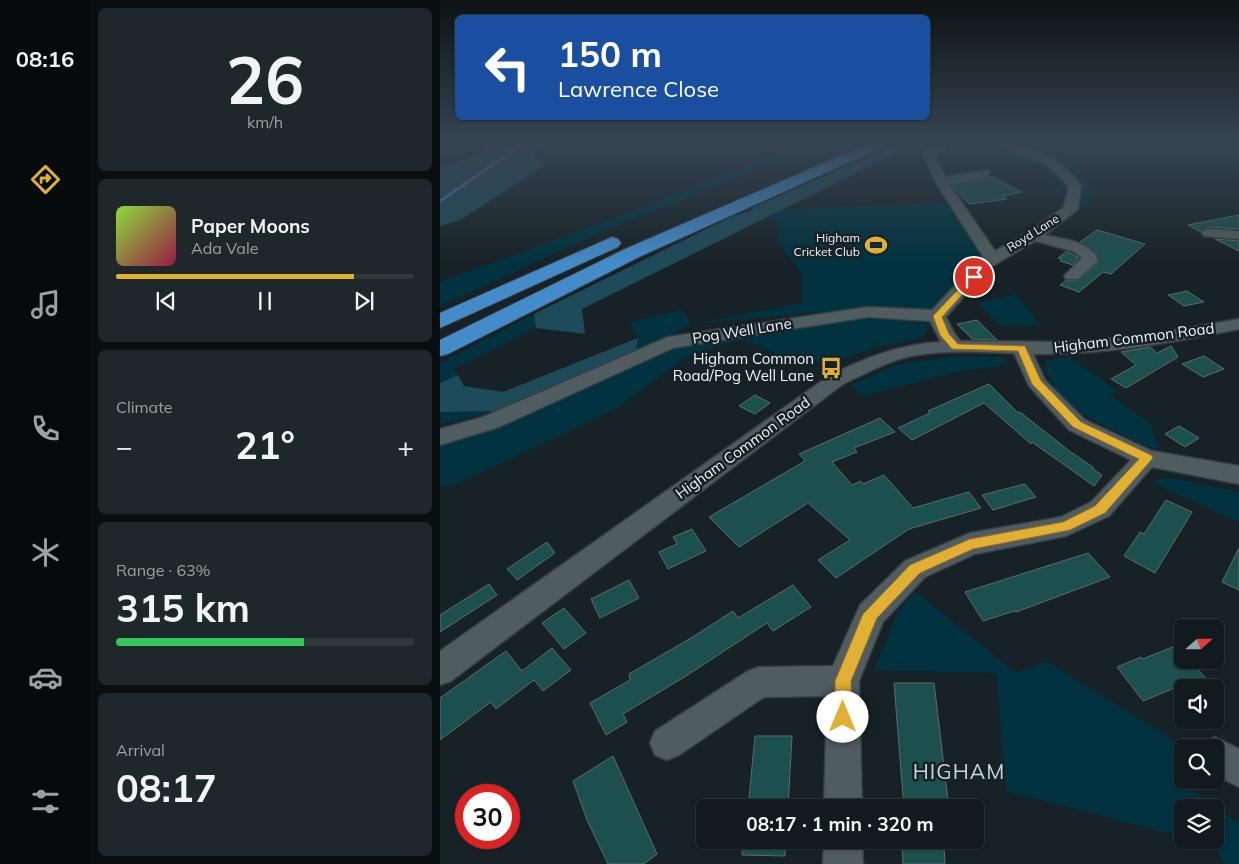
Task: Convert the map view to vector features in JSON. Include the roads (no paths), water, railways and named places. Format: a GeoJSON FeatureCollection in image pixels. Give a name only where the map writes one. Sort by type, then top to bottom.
{"type":"FeatureCollection","features":[{"type":"Feature","properties":{"kind":"highway"},"geometry":{"type":"LineString","coordinates":[[440,349],[632,253],[788,183]]}},
{"type":"Feature","properties":{"kind":"highway"},"geometry":{"type":"LineString","coordinates":[[440,321],[628,236]]}},
{"type":"Feature","properties":{"kind":"street"},"geometry":{"type":"LineString","coordinates":[[943,183],[992,258]]}},
{"type":"Feature","properties":{"kind":"street","name":"Royd Lane"},"geometry":{"type":"LineString","coordinates":[[937,316],[983,265],[992,258],[1033,236],[1071,209],[1075,186],[1073,183]]}},
{"type":"Feature","properties":{"kind":"street"},"geometry":{"type":"LineString","coordinates":[[1208,233],[1239,234]]}},
{"type":"Feature","properties":{"kind":"street"},"geometry":{"type":"LineString","coordinates":[[1033,236],[1078,248],[1090,256],[1090,261],[1072,276]]}},
{"type":"Feature","properties":{"kind":"street","name":"Pog Well Lane"},"geometry":{"type":"LineString","coordinates":[[440,437],[490,422],[668,343],[868,312],[937,316]]}},
{"type":"Feature","properties":{"kind":"street"},"geometry":{"type":"LineString","coordinates":[[937,316],[945,335],[955,347]]}},
{"type":"Feature","properties":{"kind":"street","name":"Higham Common Road"},"geometry":{"type":"LineString","coordinates":[[440,670],[836,380],[874,360],[910,351],[955,347],[1021,348],[1105,344],[1209,330],[1239,324]]}},
{"type":"Feature","properties":{"kind":"street"},"geometry":{"type":"LineString","coordinates":[[1021,348],[1036,382],[1077,425],[1147,458],[1239,475]]}},
{"type":"Feature","properties":{"kind":"street"},"geometry":{"type":"LineString","coordinates":[[843,799],[843,681],[871,614],[915,569],[970,544],[1066,526],[1100,510],[1147,458]]}},
{"type":"Feature","properties":{"kind":"street"},"geometry":{"type":"LineString","coordinates":[[667,742],[759,682],[843,681]]}},
{"type":"Feature","properties":{"kind":"street"},"geometry":{"type":"LineString","coordinates":[[1224,760],[1239,769]]}},
{"type":"Feature","properties":{"kind":"street"},"geometry":{"type":"LineString","coordinates":[[843,849],[843,864]]}},
{"type":"Feature","properties":{"kind":"waterway"},"geometry":{"type":"LineString","coordinates":[[440,201],[466,183]]}},
{"type":"Feature","properties":{"kind":"place","name":"Higham Cricket Club"},"geometry":{"type":"Point","coordinates":[876,245]}},
{"type":"Feature","properties":{"kind":"place","name":"Higham Common Road/Pog Well Lane"},"geometry":{"type":"Point","coordinates":[831,368]}},
{"type":"Feature","properties":{"kind":"district","name":"HIGHAM"},"geometry":{"type":"Point","coordinates":[959,772]}}]}
